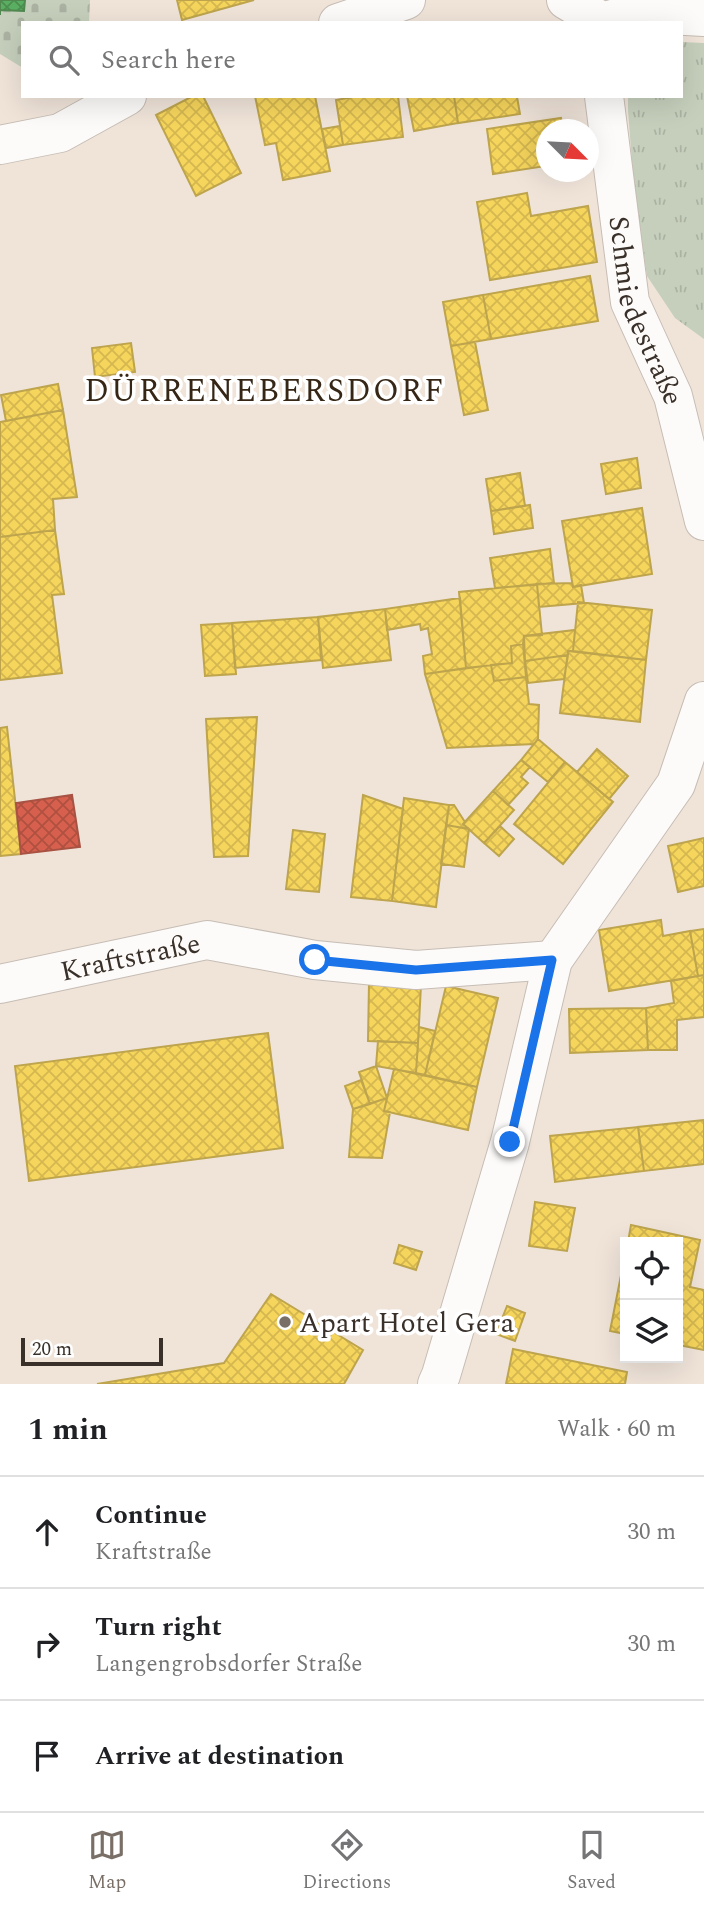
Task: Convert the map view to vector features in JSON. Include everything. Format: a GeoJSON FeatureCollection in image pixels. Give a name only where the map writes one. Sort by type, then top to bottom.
{"type":"FeatureCollection","features":[{"type":"Feature","properties":{"kind":"street"},"geometry":{"type":"LineString","coordinates":[[344,21],[406,0]]}},
{"type":"Feature","properties":{"kind":"street"},"geometry":{"type":"LineString","coordinates":[[566,0],[601,21]]}},
{"type":"Feature","properties":{"kind":"street"},"geometry":{"type":"LineString","coordinates":[[606,21],[632,13],[704,17]]}},
{"type":"Feature","properties":{"kind":"street"},"geometry":{"type":"LineString","coordinates":[[0,145],[60,133],[123,98]]}},
{"type":"Feature","properties":{"kind":"street","name":"Schmiedestraße"},"geometry":{"type":"LineString","coordinates":[[604,98],[630,302],[673,396],[704,521]]}},
{"type":"Feature","properties":{"kind":"street"},"geometry":{"type":"LineString","coordinates":[[437,1384],[510,1142],[552,960],[676,784],[704,701]]}},
{"type":"Feature","properties":{"kind":"street","name":"Kraftstraße"},"geometry":{"type":"LineString","coordinates":[[0,985],[207,940],[315,960],[416,970],[552,960]]}},
{"type":"Feature","properties":{"kind":"green space"},"geometry":{"type":"Polygon","coordinates":[[[0,0],[90,0],[89,21],[21,21],[21,67],[0,54],[0,0]]]}},
{"type":"Feature","properties":{"kind":"green space"},"geometry":{"type":"Polygon","coordinates":[[[683,42],[704,43],[704,339],[675,318],[647,276],[635,200],[628,98],[683,98],[683,42]]]}},
{"type":"Feature","properties":{"kind":"building: Homes"},"geometry":{"type":"Polygon","coordinates":[[[177,0],[254,0],[182,20],[177,0]]]}},
{"type":"Feature","properties":{"kind":"building: Homes"},"geometry":{"type":"Polygon","coordinates":[[[189,98],[204,98],[241,173],[196,196],[156,115],[189,98]]]}},
{"type":"Feature","properties":{"kind":"building: Homes"},"geometry":{"type":"Polygon","coordinates":[[[255,98],[315,98],[330,171],[283,180],[276,143],[265,145],[255,98]]]}},
{"type":"Feature","properties":{"kind":"building: Homes"},"geometry":{"type":"Polygon","coordinates":[[[398,98],[403,137],[343,145],[336,100],[398,98]]]}},
{"type":"Feature","properties":{"kind":"building: Homes"},"geometry":{"type":"Polygon","coordinates":[[[407,98],[454,98],[458,123],[414,131],[407,98]]]}},
{"type":"Feature","properties":{"kind":"building: Homes"},"geometry":{"type":"Polygon","coordinates":[[[454,98],[517,98],[520,114],[458,123],[454,98]]]}},
{"type":"Feature","properties":{"kind":"building: Homes"},"geometry":{"type":"Polygon","coordinates":[[[536,122],[536,168],[493,174],[487,129],[536,122]]]}},
{"type":"Feature","properties":{"kind":"building: Homes"},"geometry":{"type":"Polygon","coordinates":[[[340,126],[343,145],[326,148],[322,129],[340,126]]]}},
{"type":"Feature","properties":{"kind":"building: Homes"},"geometry":{"type":"Polygon","coordinates":[[[527,193],[531,216],[588,206],[597,262],[490,280],[477,202],[527,193]]]}},
{"type":"Feature","properties":{"kind":"building: Homes"},"geometry":{"type":"Polygon","coordinates":[[[590,276],[598,321],[491,339],[483,295],[590,276]]]}},
{"type":"Feature","properties":{"kind":"building: Homes"},"geometry":{"type":"Polygon","coordinates":[[[483,295],[491,339],[451,346],[443,302],[483,295]]]}},
{"type":"Feature","properties":{"kind":"building: Homes"},"geometry":{"type":"Polygon","coordinates":[[[475,342],[488,410],[464,415],[451,346],[475,342]]]}},
{"type":"Feature","properties":{"kind":"building: Homes"},"geometry":{"type":"Polygon","coordinates":[[[131,343],[135,372],[95,377],[92,348],[131,343]]]}},
{"type":"Feature","properties":{"kind":"building: Homes"},"geometry":{"type":"Polygon","coordinates":[[[58,384],[63,410],[6,421],[1,395],[58,384]]]}},
{"type":"Feature","properties":{"kind":"building: Homes"},"geometry":{"type":"Polygon","coordinates":[[[63,410],[77,497],[53,499],[55,530],[0,537],[0,422],[63,410]]]}},
{"type":"Feature","properties":{"kind":"building: Homes"},"geometry":{"type":"Polygon","coordinates":[[[637,458],[641,488],[606,494],[601,464],[637,458]]]}},
{"type":"Feature","properties":{"kind":"building: Homes"},"geometry":{"type":"Polygon","coordinates":[[[520,473],[525,506],[491,511],[486,479],[520,473]]]}},
{"type":"Feature","properties":{"kind":"building: Homes"},"geometry":{"type":"Polygon","coordinates":[[[530,505],[533,528],[494,534],[491,511],[530,505]]]}},
{"type":"Feature","properties":{"kind":"building: Homes"},"geometry":{"type":"Polygon","coordinates":[[[642,508],[652,574],[573,587],[562,521],[642,508]]]}},
{"type":"Feature","properties":{"kind":"building: Homes"},"geometry":{"type":"Polygon","coordinates":[[[55,530],[64,594],[52,595],[62,673],[0,680],[0,537],[55,530]]]}},
{"type":"Feature","properties":{"kind":"building: Homes"},"geometry":{"type":"Polygon","coordinates":[[[550,549],[554,583],[495,588],[490,558],[550,549]]]}},
{"type":"Feature","properties":{"kind":"building: Homes"},"geometry":{"type":"Polygon","coordinates":[[[572,583],[573,587],[581,585],[584,603],[539,607],[537,584],[572,583]]]}},
{"type":"Feature","properties":{"kind":"building: Homes"},"geometry":{"type":"Polygon","coordinates":[[[537,584],[542,635],[524,636],[523,644],[511,646],[512,663],[466,668],[459,592],[537,584]]]}},
{"type":"Feature","properties":{"kind":"building: Homes"},"geometry":{"type":"Polygon","coordinates":[[[460,598],[466,668],[425,674],[423,656],[432,654],[428,628],[421,630],[420,624],[387,630],[385,609],[460,598]]]}},
{"type":"Feature","properties":{"kind":"building: Homes"},"geometry":{"type":"Polygon","coordinates":[[[578,602],[652,610],[646,660],[573,651],[578,602]]]}},
{"type":"Feature","properties":{"kind":"building: Homes"},"geometry":{"type":"Polygon","coordinates":[[[385,609],[391,660],[323,668],[318,617],[385,609]]]}},
{"type":"Feature","properties":{"kind":"building: Homes"},"geometry":{"type":"Polygon","coordinates":[[[318,617],[321,660],[235,668],[232,623],[318,617]]]}},
{"type":"Feature","properties":{"kind":"building: Homes"},"geometry":{"type":"Polygon","coordinates":[[[232,623],[236,674],[205,676],[201,625],[232,623]]]}},
{"type":"Feature","properties":{"kind":"building: Homes"},"geometry":{"type":"Polygon","coordinates":[[[575,630],[573,651],[568,651],[568,655],[525,661],[524,636],[575,630]]]}},
{"type":"Feature","properties":{"kind":"building: Homes"},"geometry":{"type":"Polygon","coordinates":[[[523,644],[526,677],[494,681],[491,665],[512,663],[511,646],[523,644]]]}},
{"type":"Feature","properties":{"kind":"building: Homes"},"geometry":{"type":"Polygon","coordinates":[[[568,651],[646,660],[640,722],[560,713],[568,651]]]}},
{"type":"Feature","properties":{"kind":"building: Homes"},"geometry":{"type":"Polygon","coordinates":[[[568,655],[564,679],[528,683],[525,661],[568,655]]]}},
{"type":"Feature","properties":{"kind":"building: Homes"},"geometry":{"type":"Polygon","coordinates":[[[491,665],[494,681],[526,677],[529,704],[539,705],[538,739],[534,744],[447,748],[425,674],[491,665]]]}},
{"type":"Feature","properties":{"kind":"building: Homes"},"geometry":{"type":"Polygon","coordinates":[[[257,717],[248,856],[214,857],[206,719],[257,717]]]}},
{"type":"Feature","properties":{"kind":"building: Homes"},"geometry":{"type":"Polygon","coordinates":[[[7,727],[21,854],[0,856],[0,728],[7,727]]]}},
{"type":"Feature","properties":{"kind":"building: Homes"},"geometry":{"type":"Polygon","coordinates":[[[538,739],[565,762],[548,782],[521,760],[538,739]]]}},
{"type":"Feature","properties":{"kind":"building: Homes"},"geometry":{"type":"Polygon","coordinates":[[[597,749],[628,776],[609,799],[577,772],[597,749]]]}},
{"type":"Feature","properties":{"kind":"building: Homes"},"geometry":{"type":"Polygon","coordinates":[[[521,760],[530,767],[521,777],[528,783],[508,805],[493,791],[521,760]]]}},
{"type":"Feature","properties":{"kind":"building: Homes"},"geometry":{"type":"Polygon","coordinates":[[[565,762],[613,802],[563,864],[514,824],[565,762]]]}},
{"type":"Feature","properties":{"kind":"building: Homes"},"geometry":{"type":"Polygon","coordinates":[[[493,791],[514,810],[484,843],[463,824],[493,791]]]}},
{"type":"Feature","properties":{"kind":"building: Homes"},"geometry":{"type":"Polygon","coordinates":[[[363,795],[403,809],[392,901],[351,897],[363,795]]]}},
{"type":"Feature","properties":{"kind":"building: Homes"},"geometry":{"type":"Polygon","coordinates":[[[404,798],[449,805],[436,907],[392,901],[404,798]]]}},
{"type":"Feature","properties":{"kind":"building: Homes"},"geometry":{"type":"Polygon","coordinates":[[[449,805],[454,805],[465,822],[463,824],[469,829],[446,825],[449,805]]]}},
{"type":"Feature","properties":{"kind":"building: Homes"},"geometry":{"type":"Polygon","coordinates":[[[446,825],[469,829],[464,867],[441,864],[446,825]]]}},
{"type":"Feature","properties":{"kind":"building: Homes"},"geometry":{"type":"Polygon","coordinates":[[[500,826],[514,839],[499,856],[484,843],[500,826]]]}},
{"type":"Feature","properties":{"kind":"building: Homes"},"geometry":{"type":"Polygon","coordinates":[[[293,830],[325,834],[319,892],[286,889],[293,830]]]}},
{"type":"Feature","properties":{"kind":"building: Homes"},"geometry":{"type":"Polygon","coordinates":[[[704,838],[704,886],[678,892],[668,846],[704,838]]]}},
{"type":"Feature","properties":{"kind":"building: Homes"},"geometry":{"type":"Polygon","coordinates":[[[661,920],[663,936],[690,931],[698,976],[609,991],[599,930],[661,920]]]}},
{"type":"Feature","properties":{"kind":"building: Homes"},"geometry":{"type":"Polygon","coordinates":[[[704,929],[704,975],[698,976],[690,931],[704,929]]]}},
{"type":"Feature","properties":{"kind":"building: Homes"},"geometry":{"type":"Polygon","coordinates":[[[704,975],[704,1017],[677,1020],[677,1050],[648,1050],[646,1008],[674,1003],[671,981],[704,975]]]}},
{"type":"Feature","properties":{"kind":"building: Homes"},"geometry":{"type":"Polygon","coordinates":[[[369,983],[421,985],[418,1043],[368,1041],[369,983]]]}},
{"type":"Feature","properties":{"kind":"building: Homes"},"geometry":{"type":"Polygon","coordinates":[[[446,986],[498,998],[477,1087],[425,1075],[446,986]]]}},
{"type":"Feature","properties":{"kind":"building: Homes"},"geometry":{"type":"Polygon","coordinates":[[[646,1008],[648,1050],[570,1053],[569,1009],[646,1008]]]}},
{"type":"Feature","properties":{"kind":"building: Homes"},"geometry":{"type":"Polygon","coordinates":[[[419,1027],[435,1031],[425,1075],[416,1073],[419,1027]]]}},
{"type":"Feature","properties":{"kind":"building: Homes"},"geometry":{"type":"Polygon","coordinates":[[[268,1033],[283,1148],[29,1181],[15,1066],[268,1033]]]}},
{"type":"Feature","properties":{"kind":"building: Homes"},"geometry":{"type":"Polygon","coordinates":[[[378,1041],[418,1043],[416,1073],[376,1066],[378,1041]]]}},
{"type":"Feature","properties":{"kind":"building: Homes"},"geometry":{"type":"Polygon","coordinates":[[[376,1066],[387,1098],[370,1104],[359,1072],[376,1066]]]}},
{"type":"Feature","properties":{"kind":"building: Homes"},"geometry":{"type":"Polygon","coordinates":[[[394,1069],[477,1087],[468,1130],[384,1111],[394,1069]]]}},
{"type":"Feature","properties":{"kind":"building: Homes"},"geometry":{"type":"Polygon","coordinates":[[[361,1080],[370,1104],[353,1109],[345,1086],[361,1080]]]}},
{"type":"Feature","properties":{"kind":"building: Homes"},"geometry":{"type":"Polygon","coordinates":[[[387,1098],[384,1111],[390,1112],[382,1158],[349,1157],[353,1109],[387,1098]]]}},
{"type":"Feature","properties":{"kind":"building: Homes"},"geometry":{"type":"Polygon","coordinates":[[[704,1120],[704,1164],[644,1171],[638,1127],[704,1120]]]}},
{"type":"Feature","properties":{"kind":"building: Homes"},"geometry":{"type":"Polygon","coordinates":[[[638,1127],[644,1171],[555,1182],[550,1136],[638,1127]]]}},
{"type":"Feature","properties":{"kind":"building: Homes"},"geometry":{"type":"Polygon","coordinates":[[[535,1202],[575,1208],[567,1251],[529,1246],[535,1202]]]}},
{"type":"Feature","properties":{"kind":"building: Homes"},"geometry":{"type":"Polygon","coordinates":[[[631,1225],[700,1240],[690,1287],[704,1290],[704,1350],[683,1346],[683,1237],[629,1237],[631,1225]]]}},
{"type":"Feature","properties":{"kind":"building: Homes"},"geometry":{"type":"Polygon","coordinates":[[[399,1245],[422,1252],[416,1270],[394,1263],[399,1245]]]}},
{"type":"Feature","properties":{"kind":"building: Homes"},"geometry":{"type":"Polygon","coordinates":[[[620,1280],[620,1333],[610,1331],[620,1280]]]}},
{"type":"Feature","properties":{"kind":"building: Homes","name":"Apart Hotel Gera"},"geometry":{"type":"Polygon","coordinates":[[[271,1294],[363,1350],[344,1384],[97,1384],[224,1363],[271,1294]]]}},
{"type":"Feature","properties":{"kind":"building: Homes"},"geometry":{"type":"Polygon","coordinates":[[[507,1306],[525,1313],[515,1341],[496,1334],[507,1306]]]}},
{"type":"Feature","properties":{"kind":"building: Homes"},"geometry":{"type":"Polygon","coordinates":[[[513,1349],[627,1372],[625,1384],[506,1384],[513,1349]]]}},
{"type":"Feature","properties":{"kind":"building: Shops"},"geometry":{"type":"Polygon","coordinates":[[[72,795],[80,847],[21,854],[16,803],[72,795]]]}},
{"type":"Feature","properties":{"kind":"building: Public"},"geometry":{"type":"Polygon","coordinates":[[[0,0],[25,0],[24,11],[0,10],[0,0]]]}},
{"type":"Feature","properties":{"kind":"place","name":"Apart Hotel Gera"},"geometry":{"type":"Point","coordinates":[285,1322]}},
{"type":"Feature","properties":{"kind":"district","name":"DÜRRENEBERSDORF"},"geometry":{"type":"Point","coordinates":[265,390]}},
{"type":"Feature","properties":{"kind":"route"},"geometry":{"type":"LineString","coordinates":[[315,960],[416,970],[552,960],[510,1142]]}}]}
